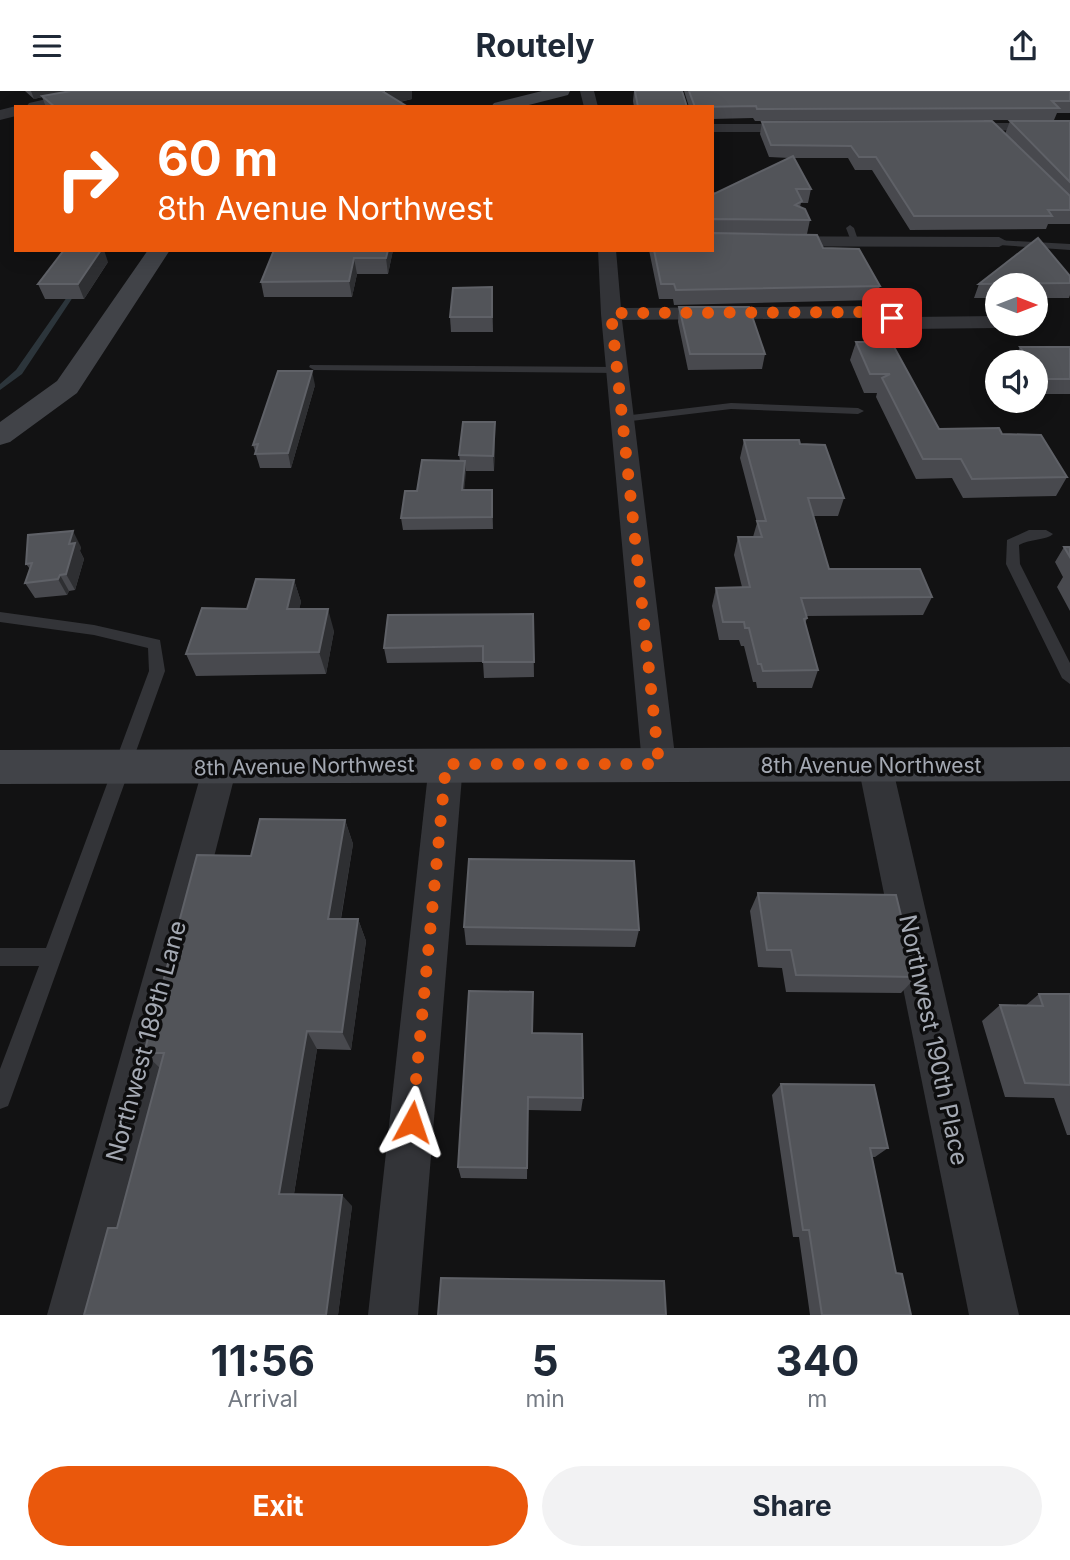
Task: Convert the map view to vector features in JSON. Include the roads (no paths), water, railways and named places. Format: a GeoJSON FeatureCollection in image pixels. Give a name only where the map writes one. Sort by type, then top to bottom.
{"type":"FeatureCollection","features":[{"type":"Feature","properties":{"kind":"main road"},"geometry":{"type":"LineString","coordinates":[[508,105],[562,91]]}},
{"type":"Feature","properties":{"kind":"main road"},"geometry":{"type":"LineString","coordinates":[[0,436],[67,387],[158,252]]}},
{"type":"Feature","properties":{"kind":"main road","name":"8th Avenue Northwest"},"geometry":{"type":"LineString","coordinates":[[0,767],[1070,764]]}},
{"type":"Feature","properties":{"kind":"street"},"geometry":{"type":"LineString","coordinates":[[44,105],[104,91]]}},
{"type":"Feature","properties":{"kind":"street"},"geometry":{"type":"LineString","coordinates":[[942,127],[994,131],[1070,127]]}},
{"type":"Feature","properties":{"kind":"street"},"geometry":{"type":"LineString","coordinates":[[714,128],[822,128]]}},
{"type":"Feature","properties":{"kind":"street"},"geometry":{"type":"LineString","coordinates":[[714,241],[853,235],[999,242]]}},
{"type":"Feature","properties":{"kind":"street"},"geometry":{"type":"LineString","coordinates":[[607,252],[611,313],[659,764]]}},
{"type":"Feature","properties":{"kind":"street"},"geometry":{"type":"LineString","coordinates":[[611,313],[876,312],[908,323],[985,322]]}},
{"type":"Feature","properties":{"kind":"street"},"geometry":{"type":"LineString","coordinates":[[393,1315],[446,764]]}},
{"type":"Feature","properties":{"kind":"street","name":"Northwest 190th Place"},"geometry":{"type":"LineString","coordinates":[[875,765],[994,1315]]}},
{"type":"Feature","properties":{"kind":"street","name":"Northwest 189th Lane"},"geometry":{"type":"LineString","coordinates":[[72,1315],[220,767]]}},
{"type":"Feature","properties":{"kind":"lane"},"geometry":{"type":"LineString","coordinates":[[999,242],[1070,247]]}},
{"type":"Feature","properties":{"kind":"lane"},"geometry":{"type":"LineString","coordinates":[[314,367],[618,370]]}},
{"type":"Feature","properties":{"kind":"lane"},"geometry":{"type":"LineString","coordinates":[[623,419],[739,405],[858,411]]}},
{"type":"Feature","properties":{"kind":"lane"},"geometry":{"type":"LineString","coordinates":[[1046,534],[1029,534],[1012,543],[1013,564],[1070,678]]}},
{"type":"Feature","properties":{"kind":"lane"},"geometry":{"type":"LineString","coordinates":[[0,617],[94,630],[155,644],[156,671],[0,1098]]}},
{"type":"Feature","properties":{"kind":"lane"},"geometry":{"type":"LineString","coordinates":[[0,957],[52,957]]}},
{"type":"Feature","properties":{"kind":"waterway"},"geometry":{"type":"LineString","coordinates":[[0,388],[19,372],[76,288]]}}]}
